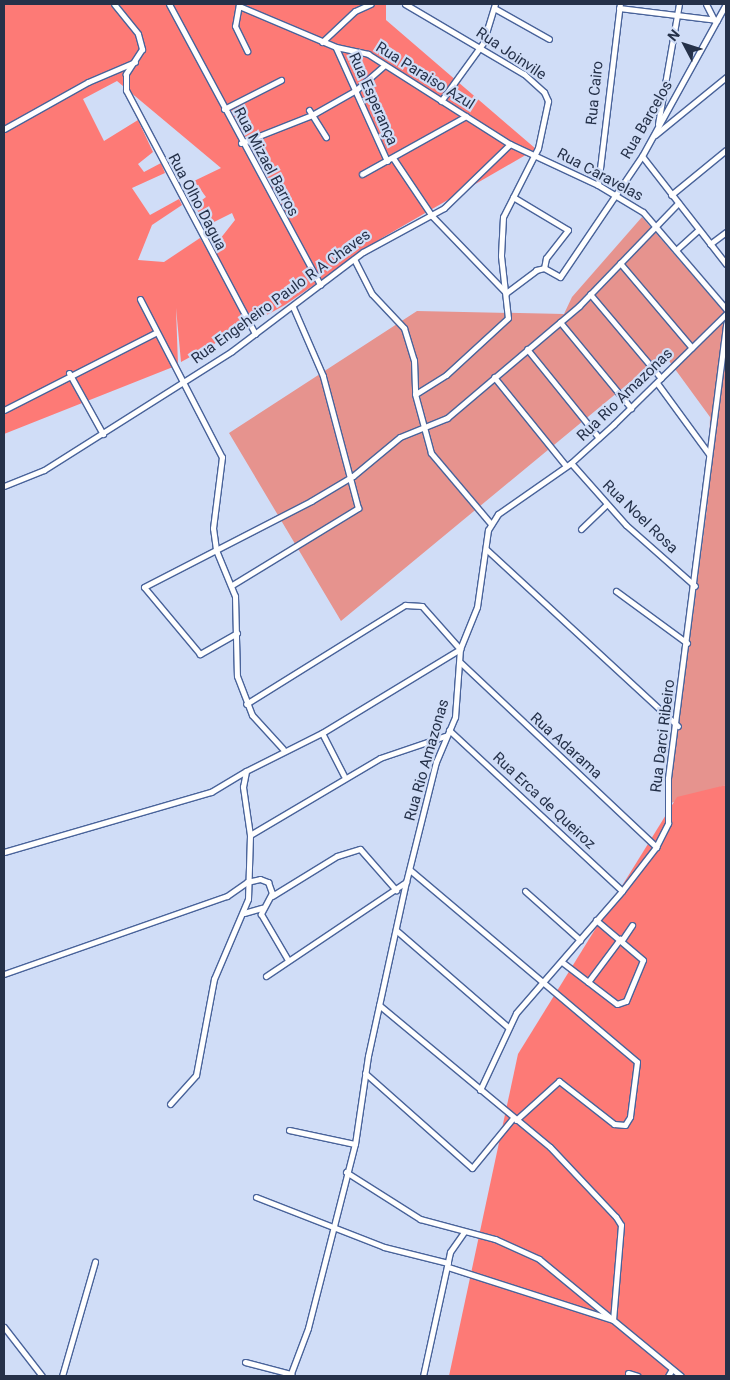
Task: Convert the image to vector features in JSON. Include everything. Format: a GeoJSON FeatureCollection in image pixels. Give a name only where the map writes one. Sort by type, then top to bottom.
{"type":"FeatureCollection","features":[{"type":"Feature","properties":{"kind":"street"},"geometry":{"type":"LineString","coordinates":[[4,129],[88,82],[135,62],[141,43],[114,4]]}},
{"type":"Feature","properties":{"kind":"street","name":"Rua Mizael Barros"},"geometry":{"type":"LineString","coordinates":[[169,4],[241,143],[320,285]]}},
{"type":"Feature","properties":{"kind":"street"},"geometry":{"type":"LineString","coordinates":[[322,42],[355,11],[371,4]]}},
{"type":"Feature","properties":{"kind":"street","name":"Rua Joinvile"},"geometry":{"type":"LineString","coordinates":[[405,4],[524,74],[547,97],[534,156]]}},
{"type":"Feature","properties":{"kind":"street"},"geometry":{"type":"LineString","coordinates":[[657,129],[680,4]]}},
{"type":"Feature","properties":{"kind":"street"},"geometry":{"type":"LineString","coordinates":[[706,4],[715,20]]}},
{"type":"Feature","properties":{"kind":"street","name":"Rua Barcelos"},"geometry":{"type":"LineString","coordinates":[[544,268],[560,277],[583,249],[654,136],[715,20],[726,4]]}},
{"type":"Feature","properties":{"kind":"street","name":"Rua Paraiso Azul"},"geometry":{"type":"LineString","coordinates":[[247,51],[235,26],[239,5],[336,48],[363,52],[510,144]]}},
{"type":"Feature","properties":{"kind":"street"},"geometry":{"type":"LineString","coordinates":[[441,101],[480,47],[494,6],[548,39]]}},
{"type":"Feature","properties":{"kind":"street"},"geometry":{"type":"LineString","coordinates":[[620,6],[715,20]]}},
{"type":"Feature","properties":{"kind":"street","name":"Rua Cairo"},"geometry":{"type":"LineString","coordinates":[[598,185],[620,6]]}},
{"type":"Feature","properties":{"kind":"street","name":"Rua Esperança"},"geometry":{"type":"LineString","coordinates":[[336,48],[387,160]]}},
{"type":"Feature","properties":{"kind":"street","name":"Rua Olho Dagua"},"geometry":{"type":"LineString","coordinates":[[135,62],[125,79],[168,174],[255,334]]}},
{"type":"Feature","properties":{"kind":"street"},"geometry":{"type":"LineString","coordinates":[[241,143],[311,113],[356,90],[384,66]]}},
{"type":"Feature","properties":{"kind":"street"},"geometry":{"type":"LineString","coordinates":[[654,136],[726,77]]}},
{"type":"Feature","properties":{"kind":"street"},"geometry":{"type":"LineString","coordinates":[[224,109],[281,80]]}},
{"type":"Feature","properties":{"kind":"street"},"geometry":{"type":"LineString","coordinates":[[311,113],[326,138]]}},
{"type":"Feature","properties":{"kind":"street"},"geometry":{"type":"LineString","coordinates":[[362,174],[466,116]]}},
{"type":"Feature","properties":{"kind":"street","name":"Rua Caravelas"},"geometry":{"type":"LineString","coordinates":[[510,144],[598,185],[617,196],[655,225],[726,309]]}},
{"type":"Feature","properties":{"kind":"street","name":"Rua Engeheiro Paulo R A Chaves"},"geometry":{"type":"LineString","coordinates":[[4,486],[44,470],[102,434],[255,334],[354,259],[432,216],[510,144]]}},
{"type":"Feature","properties":{"kind":"street"},"geometry":{"type":"LineString","coordinates":[[672,195],[726,150]]}},
{"type":"Feature","properties":{"kind":"street"},"geometry":{"type":"LineString","coordinates":[[415,394],[446,375],[480,340],[506,323],[502,223],[534,156]]}},
{"type":"Feature","properties":{"kind":"street"},"geometry":{"type":"LineString","coordinates":[[642,156],[726,264]]}},
{"type":"Feature","properties":{"kind":"street","name":"Rua Esperança"},"geometry":{"type":"LineString","coordinates":[[393,158],[432,216],[506,293]]}},
{"type":"Feature","properties":{"kind":"street"},"geometry":{"type":"LineString","coordinates":[[506,293],[544,268],[546,258],[568,230],[513,197]]}},
{"type":"Feature","properties":{"kind":"street"},"geometry":{"type":"LineString","coordinates":[[237,632],[200,654],[144,587],[353,476],[400,437],[447,418],[560,322],[620,264],[655,225],[678,203]]}},
{"type":"Feature","properties":{"kind":"street"},"geometry":{"type":"LineString","coordinates":[[676,250],[698,230]]}},
{"type":"Feature","properties":{"kind":"street"},"geometry":{"type":"LineString","coordinates":[[710,244],[726,232]]}},
{"type":"Feature","properties":{"kind":"street"},"geometry":{"type":"LineString","coordinates":[[354,259],[372,294],[404,328],[414,360],[415,394],[421,428],[437,462],[491,524]]}},
{"type":"Feature","properties":{"kind":"street"},"geometry":{"type":"LineString","coordinates":[[620,264],[692,348]]}},
{"type":"Feature","properties":{"kind":"street"},"geometry":{"type":"LineString","coordinates":[[590,294],[661,378]]}},
{"type":"Feature","properties":{"kind":"street"},"geometry":{"type":"LineString","coordinates":[[140,299],[181,384],[222,457],[213,514],[216,550],[232,585],[237,632],[237,676],[246,704],[282,749]]}},
{"type":"Feature","properties":{"kind":"street"},"geometry":{"type":"LineString","coordinates":[[232,585],[354,513],[358,508],[353,476],[338,444],[316,358],[293,307]]}},
{"type":"Feature","properties":{"kind":"street","name":"Rua Rio Amazonas"},"geometry":{"type":"LineString","coordinates":[[290,1375],[308,1328],[332,1225],[355,1144],[365,1073],[379,1005],[397,931],[406,882],[445,736],[457,707],[460,649],[478,607],[491,524],[498,514],[569,464],[599,438],[726,314]]}},
{"type":"Feature","properties":{"kind":"street"},"geometry":{"type":"LineString","coordinates":[[560,322],[631,408]]}},
{"type":"Feature","properties":{"kind":"street","name":"Rua Darci Ribeiro"},"geometry":{"type":"LineString","coordinates":[[480,1090],[508,1027],[542,982],[562,962],[622,891],[656,847],[668,823],[668,778],[678,726],[726,324]]}},
{"type":"Feature","properties":{"kind":"street"},"geometry":{"type":"LineString","coordinates":[[4,410],[69,373],[155,333]]}},
{"type":"Feature","properties":{"kind":"street"},"geometry":{"type":"LineString","coordinates":[[527,349],[599,438]]}},
{"type":"Feature","properties":{"kind":"street"},"geometry":{"type":"LineString","coordinates":[[69,373],[102,434]]}},
{"type":"Feature","properties":{"kind":"street","name":"Rua Noel Rosa"},"geometry":{"type":"LineString","coordinates":[[494,377],[606,505],[695,586]]}},
{"type":"Feature","properties":{"kind":"street"},"geometry":{"type":"LineString","coordinates":[[657,383],[709,454]]}},
{"type":"Feature","properties":{"kind":"street"},"geometry":{"type":"LineString","coordinates":[[581,529],[606,505]]}},
{"type":"Feature","properties":{"kind":"street"},"geometry":{"type":"LineString","coordinates":[[486,549],[678,726]]}},
{"type":"Feature","properties":{"kind":"street"},"geometry":{"type":"LineString","coordinates":[[616,591],[687,643]]}},
{"type":"Feature","properties":{"kind":"street"},"geometry":{"type":"LineString","coordinates":[[4,852],[148,812],[211,792],[282,749],[322,733],[460,649],[433,616],[415,603],[380,617],[246,704]]}},
{"type":"Feature","properties":{"kind":"street","name":"Rua Adarama"},"geometry":{"type":"LineString","coordinates":[[460,662],[656,847]]}},
{"type":"Feature","properties":{"kind":"street","name":"Rua Erca de Queiroz"},"geometry":{"type":"LineString","coordinates":[[449,730],[622,891]]}},
{"type":"Feature","properties":{"kind":"street"},"geometry":{"type":"LineString","coordinates":[[322,733],[344,776]]}},
{"type":"Feature","properties":{"kind":"street"},"geometry":{"type":"LineString","coordinates":[[250,835],[344,776],[401,749],[445,736]]}},
{"type":"Feature","properties":{"kind":"street"},"geometry":{"type":"LineString","coordinates":[[170,1104],[196,1075],[214,979],[244,913],[250,835],[243,795],[246,771]]}},
{"type":"Feature","properties":{"kind":"street"},"geometry":{"type":"LineString","coordinates":[[244,913],[262,908],[272,896],[337,856],[360,849],[396,890]]}},
{"type":"Feature","properties":{"kind":"street"},"geometry":{"type":"LineString","coordinates":[[365,1073],[472,1168],[515,1119],[559,1081],[620,1127],[630,1117],[637,1081],[637,1062],[410,870]]}},
{"type":"Feature","properties":{"kind":"street"},"geometry":{"type":"LineString","coordinates":[[4,974],[227,896],[247,882],[266,880],[272,896]]}},
{"type":"Feature","properties":{"kind":"street"},"geometry":{"type":"LineString","coordinates":[[266,976],[406,882]]}},
{"type":"Feature","properties":{"kind":"street"},"geometry":{"type":"LineString","coordinates":[[525,891],[580,940]]}},
{"type":"Feature","properties":{"kind":"street"},"geometry":{"type":"LineString","coordinates":[[262,908],[288,960]]}},
{"type":"Feature","properties":{"kind":"street"},"geometry":{"type":"LineString","coordinates":[[562,962],[616,1004],[626,1001],[643,960],[596,920]]}},
{"type":"Feature","properties":{"kind":"street"},"geometry":{"type":"LineString","coordinates":[[588,982],[632,925]]}},
{"type":"Feature","properties":{"kind":"street"},"geometry":{"type":"LineString","coordinates":[[397,931],[508,1027]]}},
{"type":"Feature","properties":{"kind":"street"},"geometry":{"type":"LineString","coordinates":[[379,1005],[515,1119],[584,1180],[620,1222],[613,1320]]}},
{"type":"Feature","properties":{"kind":"street"},"geometry":{"type":"LineString","coordinates":[[289,1130],[355,1144]]}},
{"type":"Feature","properties":{"kind":"street"},"geometry":{"type":"LineString","coordinates":[[346,1172],[407,1212],[527,1252],[681,1376]]}},
{"type":"Feature","properties":{"kind":"street"},"geometry":{"type":"LineString","coordinates":[[256,1197],[332,1225],[389,1249],[448,1265],[613,1320]]}},
{"type":"Feature","properties":{"kind":"street"},"geometry":{"type":"LineString","coordinates":[[422,1376],[450,1252],[464,1232]]}},
{"type":"Feature","properties":{"kind":"street"},"geometry":{"type":"LineString","coordinates":[[62,1376],[95,1262]]}},
{"type":"Feature","properties":{"kind":"street"},"geometry":{"type":"LineString","coordinates":[[4,1327],[42,1376]]}},
{"type":"Feature","properties":{"kind":"street"},"geometry":{"type":"LineString","coordinates":[[246,1362],[290,1375]]}},
{"type":"Feature","properties":{"kind":"street"},"geometry":{"type":"LineString","coordinates":[[668,1376],[672,1369]]}},
{"type":"Feature","properties":{"kind":"street"},"geometry":{"type":"LineString","coordinates":[[628,1373],[638,1376]]}},
{"type":"Feature","properties":{"kind":"shaded area"},"geometry":{"type":"Polygon","coordinates":[[[4,4],[386,4],[386,20],[536,149],[382,238],[285,305],[181,362],[176,308],[178,365],[4,434],[4,4]],[[117,81],[83,99],[104,141],[138,120],[153,152],[138,164],[144,172],[161,163],[165,173],[132,188],[150,215],[179,199],[182,205],[152,225],[138,260],[164,262],[200,238],[209,253],[235,220],[232,213],[208,225],[194,206],[206,197],[194,181],[221,168],[117,81]]]}},
{"type":"Feature","properties":{"kind":"shaded area"},"geometry":{"type":"Polygon","coordinates":[[[642,217],[726,314],[726,785],[668,804],[708,500],[710,417],[664,354],[341,621],[229,433],[417,311],[564,314],[572,297],[642,217]]]}},
{"type":"Feature","properties":{"kind":"shaded area"},"geometry":{"type":"Polygon","coordinates":[[[726,785],[726,1376],[449,1376],[518,1054],[677,797],[726,785]]]}}]}
